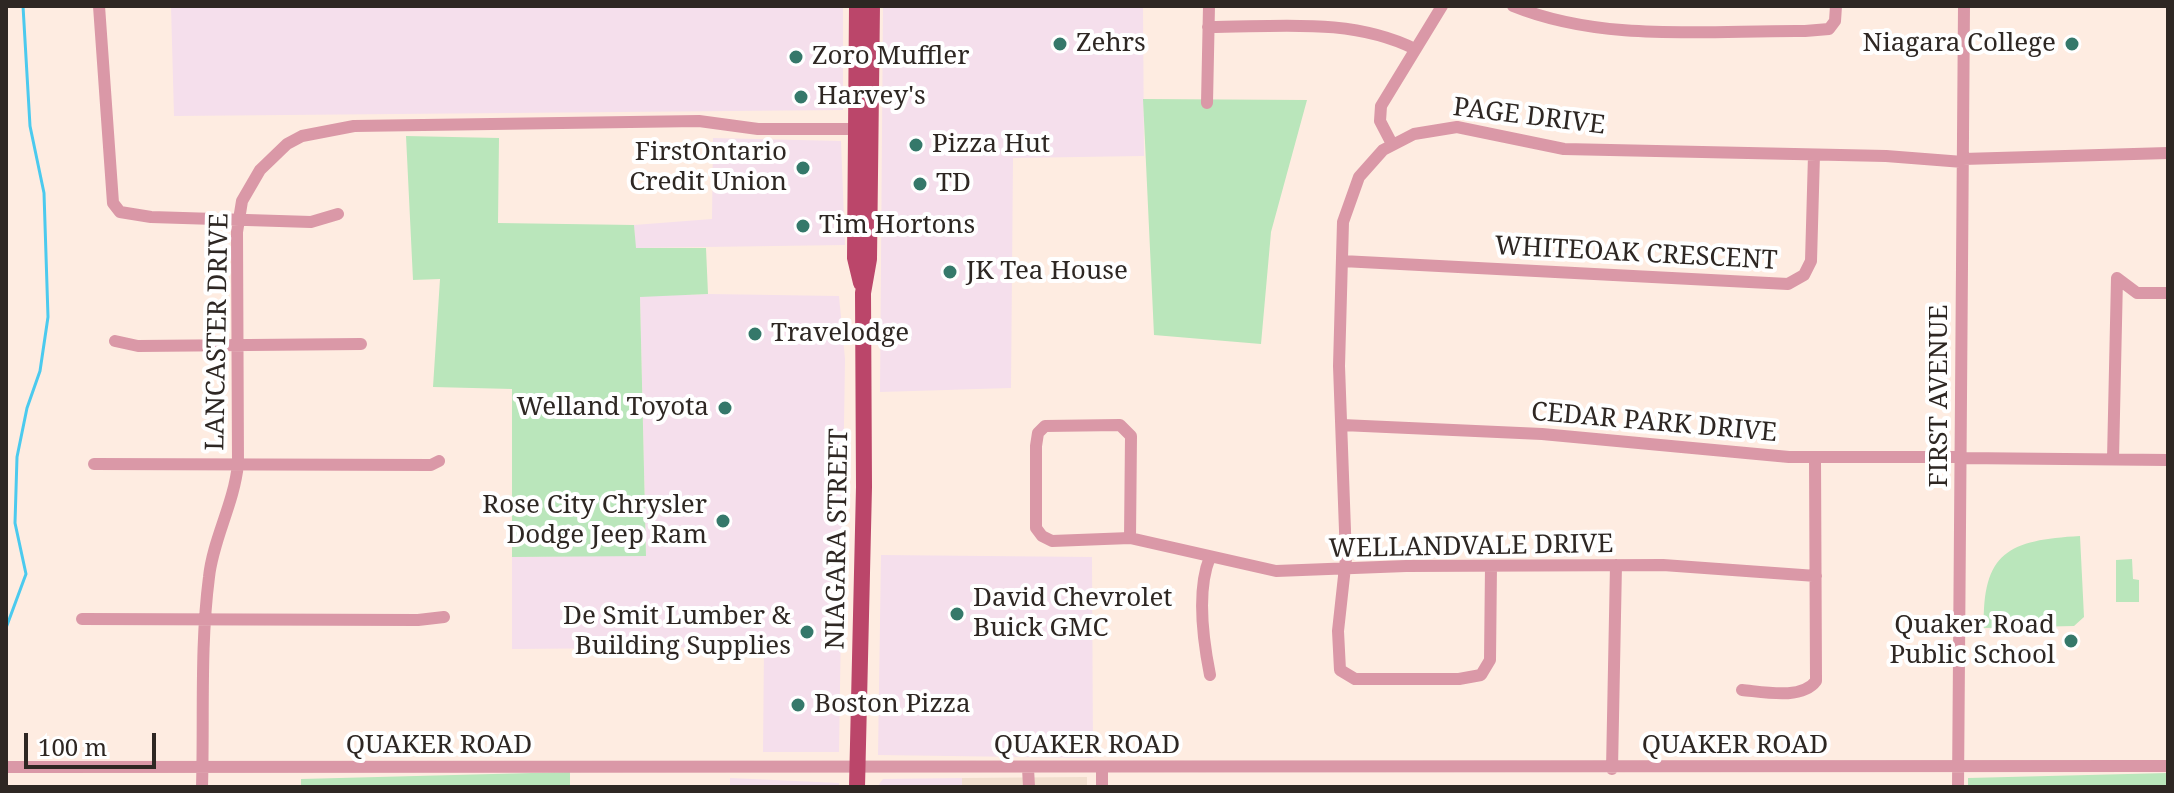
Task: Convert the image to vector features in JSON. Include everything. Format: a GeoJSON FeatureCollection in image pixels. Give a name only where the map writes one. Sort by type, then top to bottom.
{"type":"FeatureCollection","features":[{"type":"Feature","properties":{"kind":"main road","name":"NIAGARA STREET"},"geometry":{"type":"LineString","coordinates":[[857,6],[863,129]]}},
{"type":"Feature","properties":{"kind":"main road","name":"NIAGARA STREET"},"geometry":{"type":"LineString","coordinates":[[857,787],[864,487],[863,293],[855,258],[872,6]]}},
{"type":"Feature","properties":{"kind":"street"},"geometry":{"type":"LineString","coordinates":[[99,6],[113,203],[127,215],[311,222],[338,214]]}},
{"type":"Feature","properties":{"kind":"street"},"geometry":{"type":"LineString","coordinates":[[1207,103],[1209,6]]}},
{"type":"Feature","properties":{"kind":"street"},"geometry":{"type":"LineString","coordinates":[[1392,144],[1380,121],[1381,106],[1442,6]]}},
{"type":"Feature","properties":{"kind":"street"},"geometry":{"type":"LineString","coordinates":[[1513,6],[1548,19],[1599,28],[1818,31],[1832,26],[1836,6]]}},
{"type":"Feature","properties":{"kind":"street","name":"FIRST AVENUE"},"geometry":{"type":"LineString","coordinates":[[1958,787],[1964,6]]}},
{"type":"Feature","properties":{"kind":"street"},"geometry":{"type":"LineString","coordinates":[[1208,27],[1349,28],[1375,32],[1415,49]]}},
{"type":"Feature","properties":{"kind":"street","name":"LANCASTER DRIVE"},"geometry":{"type":"LineString","coordinates":[[202,787],[205,619],[209,573],[235,495],[238,464],[239,219],[252,181],[287,144],[302,136],[354,126],[699,121],[758,129],[863,129]]}},
{"type":"Feature","properties":{"kind":"street","name":"PAGE DRIVE"},"geometry":{"type":"LineString","coordinates":[[1491,566],[1490,660],[1481,675],[1459,679],[1355,679],[1343,672],[1337,646],[1344,571],[1339,366],[1343,222],[1351,193],[1369,164],[1392,144],[1425,130],[1457,127],[1556,149],[1963,160],[2168,153]]}},
{"type":"Feature","properties":{"kind":"street","name":"WHITEOAK CRESCENT"},"geometry":{"type":"LineString","coordinates":[[1342,261],[1788,284],[1804,275],[1811,261],[1814,155]]}},
{"type":"Feature","properties":{"kind":"street"},"geometry":{"type":"LineString","coordinates":[[2113,459],[2117,278],[2137,293],[2168,293]]}},
{"type":"Feature","properties":{"kind":"street"},"geometry":{"type":"LineString","coordinates":[[115,341],[138,346],[361,344]]}},
{"type":"Feature","properties":{"kind":"street","name":"WELLANDVALE DRIVE"},"geometry":{"type":"LineString","coordinates":[[1130,538],[1131,436],[1120,425],[1045,426],[1038,433],[1036,446],[1036,528],[1042,536],[1052,541],[1130,538],[1276,571],[1616,565],[1687,566],[1816,576]]}},
{"type":"Feature","properties":{"kind":"street","name":"CEDAR PARK DRIVE"},"geometry":{"type":"LineString","coordinates":[[1342,425],[1542,434],[1815,458],[2168,460]]}},
{"type":"Feature","properties":{"kind":"street"},"geometry":{"type":"LineString","coordinates":[[1742,690],[1796,692],[1814,684],[1818,667],[1815,458]]}},
{"type":"Feature","properties":{"kind":"street"},"geometry":{"type":"LineString","coordinates":[[94,464],[431,465],[439,461]]}},
{"type":"Feature","properties":{"kind":"street"},"geometry":{"type":"LineString","coordinates":[[1210,557],[1205,569],[1204,638],[1210,675]]}},
{"type":"Feature","properties":{"kind":"street"},"geometry":{"type":"LineString","coordinates":[[1612,769],[1616,565]]}},
{"type":"Feature","properties":{"kind":"street"},"geometry":{"type":"LineString","coordinates":[[82,619],[444,617]]}},
{"type":"Feature","properties":{"kind":"street","name":"QUAKER ROAD"},"geometry":{"type":"LineString","coordinates":[[6,767],[1612,769],[2168,766]]}},
{"type":"Feature","properties":{"kind":"street"},"geometry":{"type":"LineString","coordinates":[[1102,767],[1102,787]]}},
{"type":"Feature","properties":{"kind":"street"},"geometry":{"type":"LineString","coordinates":[[1028,768],[1029,787]]}},
{"type":"Feature","properties":{"kind":"shaded area"},"geometry":{"type":"Polygon","coordinates":[[[171,6],[843,6],[843,110],[174,116],[171,6]]]}},
{"type":"Feature","properties":{"kind":"shaded area"},"geometry":{"type":"Polygon","coordinates":[[[883,6],[1143,6],[1144,156],[1013,158],[1011,388],[880,392],[883,6]]]}},
{"type":"Feature","properties":{"kind":"shaded area"},"geometry":{"type":"Polygon","coordinates":[[[713,138],[841,141],[845,245],[635,248],[634,225],[712,219],[713,138]]]}},
{"type":"Feature","properties":{"kind":"shaded area"},"geometry":{"type":"Polygon","coordinates":[[[640,296],[839,296],[845,359],[839,752],[763,752],[764,647],[512,649],[512,557],[646,555],[640,296]]]}},
{"type":"Feature","properties":{"kind":"shaded area"},"geometry":{"type":"Polygon","coordinates":[[[881,555],[1092,557],[1093,758],[878,755],[881,555]]]}},
{"type":"Feature","properties":{"kind":"shaded area"},"geometry":{"type":"Polygon","coordinates":[[[1087,777],[1087,787],[962,787],[962,778],[1087,777]]]}},
{"type":"Feature","properties":{"kind":"shaded area"},"geometry":{"type":"Polygon","coordinates":[[[730,778],[839,783],[839,787],[730,787],[730,778]]]}},
{"type":"Feature","properties":{"kind":"shaded area"},"geometry":{"type":"Polygon","coordinates":[[[962,778],[962,787],[877,787],[883,779],[962,778]]]}},
{"type":"Feature","properties":{"kind":"green space"},"geometry":{"type":"Polygon","coordinates":[[[1143,99],[1307,100],[1271,232],[1261,344],[1154,335],[1143,99]]]}},
{"type":"Feature","properties":{"kind":"green space"},"geometry":{"type":"Polygon","coordinates":[[[406,136],[499,138],[498,223],[634,225],[636,248],[706,248],[708,294],[640,297],[646,556],[512,557],[512,389],[433,387],[440,279],[413,280],[406,136]]]}},
{"type":"Feature","properties":{"kind":"green space"},"geometry":{"type":"Polygon","coordinates":[[[2080,536],[2084,617],[2074,626],[1984,628],[1988,582],[2005,555],[2035,541],[2080,536]]]}},
{"type":"Feature","properties":{"kind":"green space"},"geometry":{"type":"Polygon","coordinates":[[[2132,559],[2133,579],[2139,580],[2139,602],[2116,602],[2116,560],[2132,559]]]}},
{"type":"Feature","properties":{"kind":"green space"},"geometry":{"type":"Polygon","coordinates":[[[570,772],[570,787],[301,787],[301,779],[570,772]]]}},
{"type":"Feature","properties":{"kind":"green space"},"geometry":{"type":"Polygon","coordinates":[[[2168,773],[2168,787],[1968,787],[1968,778],[2168,773]]]}},
{"type":"Feature","properties":{"kind":"waterway"},"geometry":{"type":"LineString","coordinates":[[6,628],[26,574],[15,523],[17,457],[27,408],[40,371],[48,317],[44,193],[30,126],[23,6]]}},
{"type":"Feature","properties":{"kind":"place","name":"Zehrs"},"geometry":{"type":"Point","coordinates":[1060,44]}},
{"type":"Feature","properties":{"kind":"place","name":"Niagara College"},"geometry":{"type":"Point","coordinates":[2072,44]}},
{"type":"Feature","properties":{"kind":"place","name":"Zoro Muffler"},"geometry":{"type":"Point","coordinates":[796,57]}},
{"type":"Feature","properties":{"kind":"place","name":"Harvey's"},"geometry":{"type":"Point","coordinates":[801,97]}},
{"type":"Feature","properties":{"kind":"place","name":"Pizza Hut"},"geometry":{"type":"Point","coordinates":[916,145]}},
{"type":"Feature","properties":{"kind":"place","name":"FirstOntario Credit Union"},"geometry":{"type":"Point","coordinates":[803,168]}},
{"type":"Feature","properties":{"kind":"place","name":"TD"},"geometry":{"type":"Point","coordinates":[920,184]}},
{"type":"Feature","properties":{"kind":"place","name":"Tim Hortons"},"geometry":{"type":"Point","coordinates":[803,226]}},
{"type":"Feature","properties":{"kind":"place","name":"JK Tea House"},"geometry":{"type":"Point","coordinates":[950,272]}},
{"type":"Feature","properties":{"kind":"place","name":"Travelodge"},"geometry":{"type":"Point","coordinates":[755,334]}},
{"type":"Feature","properties":{"kind":"place","name":"Welland Toyota"},"geometry":{"type":"Point","coordinates":[725,408]}},
{"type":"Feature","properties":{"kind":"place","name":"Rose City Chrysler Dodge Jeep Ram"},"geometry":{"type":"Point","coordinates":[723,521]}},
{"type":"Feature","properties":{"kind":"place","name":"David Chevrolet Buick GMC"},"geometry":{"type":"Point","coordinates":[957,614]}},
{"type":"Feature","properties":{"kind":"place","name":"De Smit Lumber & Building Supplies"},"geometry":{"type":"Point","coordinates":[807,632]}},
{"type":"Feature","properties":{"kind":"place","name":"Quaker Road Public School"},"geometry":{"type":"Point","coordinates":[2071,641]}},
{"type":"Feature","properties":{"kind":"place","name":"Boston Pizza"},"geometry":{"type":"Point","coordinates":[798,705]}}]}
